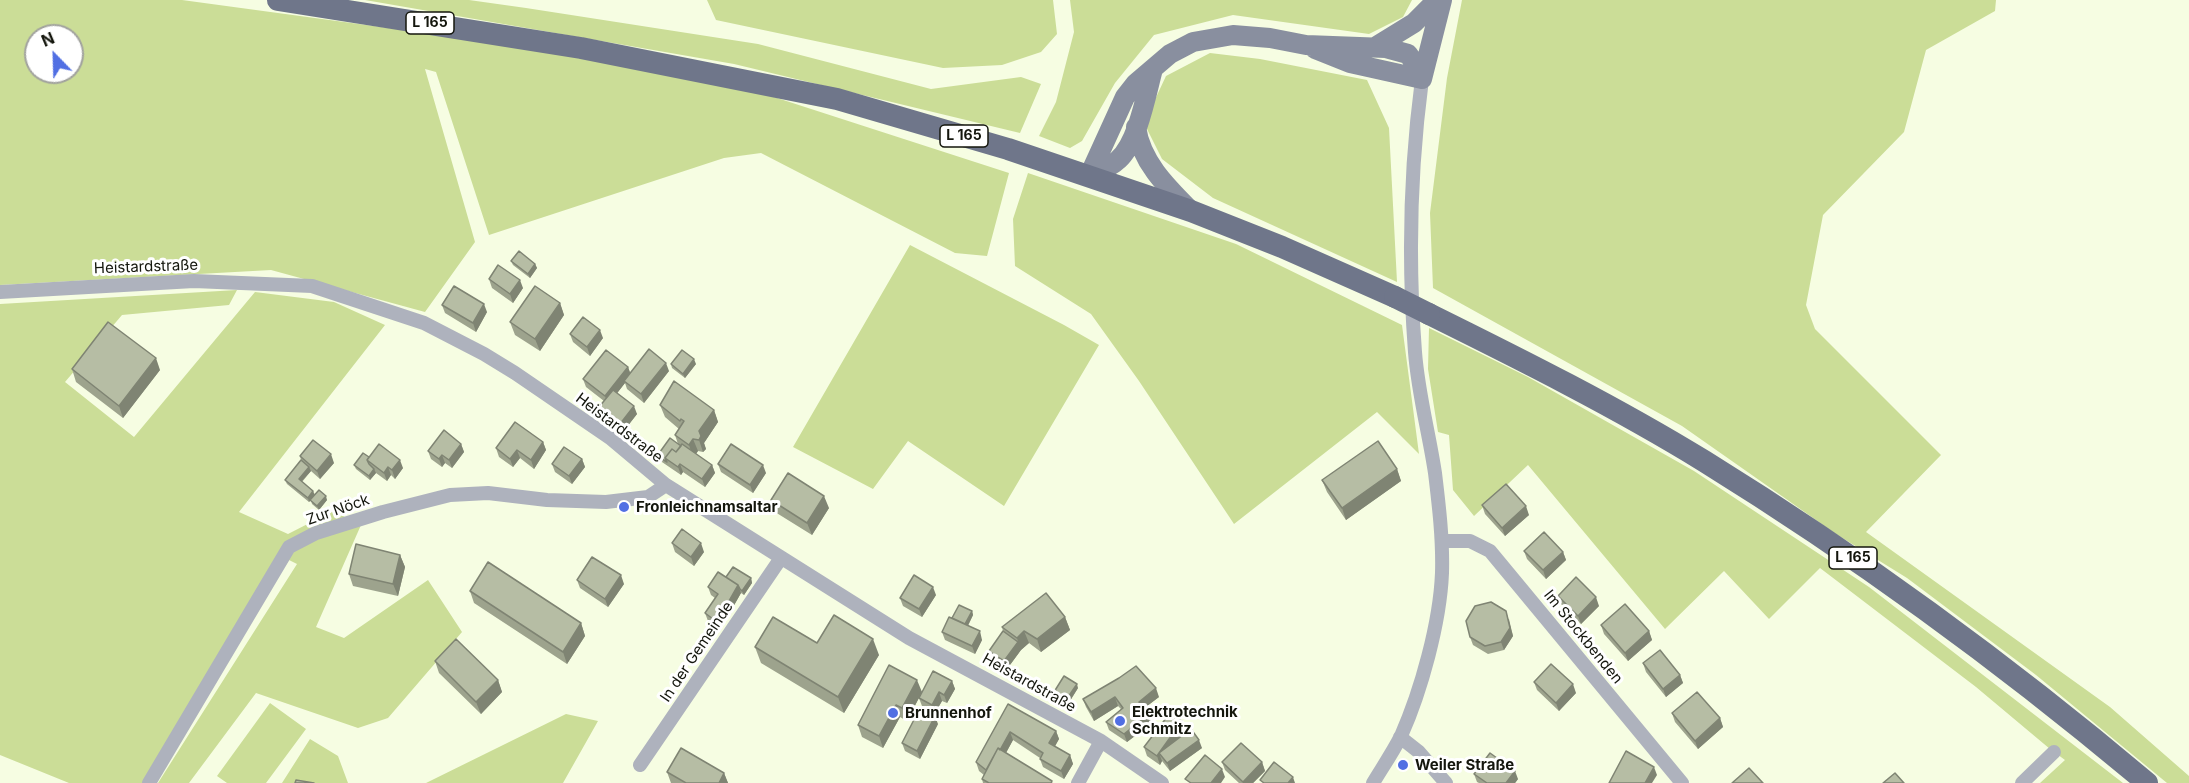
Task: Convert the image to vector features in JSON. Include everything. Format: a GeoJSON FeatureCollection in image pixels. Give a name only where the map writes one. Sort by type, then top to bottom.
{"type":"FeatureCollection","features":[{"type":"Feature","properties":{"kind":"main road","name":"L 165"},"geometry":{"type":"LineString","coordinates":[[278,0],[581,48],[837,99],[1008,149],[1191,211],[1282,247],[1429,314],[1601,403],[1702,460],[1891,584],[2092,736],[2147,783]]}},
{"type":"Feature","properties":{"kind":"main road"},"geometry":{"type":"LineString","coordinates":[[1376,47],[1414,23],[1437,0]]}},
{"type":"Feature","properties":{"kind":"main road"},"geometry":{"type":"LineString","coordinates":[[1422,79],[1442,0]]}},
{"type":"Feature","properties":{"kind":"main road"},"geometry":{"type":"LineString","coordinates":[[1089,176],[1125,97],[1136,83],[1153,69],[1179,48],[1193,42],[1220,36],[1247,36],[1306,45],[1376,47],[1395,50],[1408,54],[1418,68],[1422,79]]}},
{"type":"Feature","properties":{"kind":"main road"},"geometry":{"type":"LineString","coordinates":[[1306,45],[1350,63],[1422,79]]}},
{"type":"Feature","properties":{"kind":"main road"},"geometry":{"type":"LineString","coordinates":[[1089,176],[1122,157],[1131,142],[1153,69]]}},
{"type":"Feature","properties":{"kind":"main road","name":"L 165"},"geometry":{"type":"LineString","coordinates":[[1136,127],[1142,149],[1155,172],[1191,211]]}},
{"type":"Feature","properties":{"kind":"street"},"geometry":{"type":"LineString","coordinates":[[1373,783],[1400,737],[1416,694],[1431,641],[1442,575],[1442,541],[1434,471],[1419,386],[1412,290],[1412,177],[1422,79]]}},
{"type":"Feature","properties":{"kind":"street","name":"Heistardstraße"},"geometry":{"type":"LineString","coordinates":[[0,292],[194,281],[312,286],[424,322],[484,354],[610,438],[666,485],[909,638],[1101,741],[1162,783]]}},
{"type":"Feature","properties":{"kind":"street","name":"Zur Nöck"},"geometry":{"type":"LineString","coordinates":[[149,783],[289,548],[316,534],[383,512],[450,495],[488,493],[547,500],[606,502],[648,498],[666,485]]}},
{"type":"Feature","properties":{"kind":"street","name":"Im Stockbenden"},"geometry":{"type":"LineString","coordinates":[[1442,541],[1470,541],[1490,551],[1682,783]]}},
{"type":"Feature","properties":{"kind":"street","name":"In der Gemeinde"},"geometry":{"type":"LineString","coordinates":[[640,765],[781,558]]}},
{"type":"Feature","properties":{"kind":"street"},"geometry":{"type":"LineString","coordinates":[[1400,737],[1419,752],[1446,783]]}},
{"type":"Feature","properties":{"kind":"street"},"geometry":{"type":"LineString","coordinates":[[1078,783],[1101,741]]}},
{"type":"Feature","properties":{"kind":"street"},"geometry":{"type":"LineString","coordinates":[[2022,783],[2054,752]]}},
{"type":"Feature","properties":{"kind":"green space"},"geometry":{"type":"Polygon","coordinates":[[[0,0],[182,0],[477,40],[740,86],[1009,173],[987,256],[955,253],[761,153],[724,158],[489,235],[436,72],[425,69],[475,242],[425,312],[271,270],[0,285],[0,0]]]}},
{"type":"Feature","properties":{"kind":"green space"},"geometry":{"type":"Polygon","coordinates":[[[365,0],[469,0],[758,44],[931,89],[1021,77],[1041,84],[1020,133],[734,64],[365,0]]]}},
{"type":"Feature","properties":{"kind":"green space"},"geometry":{"type":"Polygon","coordinates":[[[707,0],[1053,0],[1057,34],[1041,52],[1002,65],[943,68],[716,20],[707,0]]]}},
{"type":"Feature","properties":{"kind":"green space"},"geometry":{"type":"Polygon","coordinates":[[[1070,0],[1412,0],[1403,17],[1369,34],[1233,15],[1154,35],[1115,83],[1082,141],[1070,148],[1039,136],[1056,102],[1074,32],[1070,0]]]}},
{"type":"Feature","properties":{"kind":"green space"},"geometry":{"type":"Polygon","coordinates":[[[1462,0],[1996,0],[1995,11],[1926,50],[1904,132],[1823,215],[1806,305],[1815,329],[1941,455],[1866,532],[2110,707],[2189,776],[2189,783],[2167,783],[2036,675],[1907,578],[1836,534],[1682,426],[1433,288],[1430,213],[1447,78],[1462,0]]]}},
{"type":"Feature","properties":{"kind":"green space"},"geometry":{"type":"Polygon","coordinates":[[[1210,53],[1260,59],[1367,80],[1389,128],[1397,282],[1213,198],[1162,159],[1144,123],[1166,76],[1210,53]]]}},
{"type":"Feature","properties":{"kind":"green space"},"geometry":{"type":"Polygon","coordinates":[[[1028,173],[1236,244],[1402,325],[1419,454],[1377,412],[1234,524],[1139,381],[1091,314],[1015,266],[1013,219],[1028,173]]]}},
{"type":"Feature","properties":{"kind":"green space"},"geometry":{"type":"Polygon","coordinates":[[[910,245],[1099,345],[1004,506],[908,441],[873,489],[793,447],[910,245]]]}},
{"type":"Feature","properties":{"kind":"green space"},"geometry":{"type":"Polygon","coordinates":[[[237,290],[229,305],[122,315],[65,382],[134,437],[255,292],[334,302],[385,325],[239,512],[288,534],[333,511],[361,525],[316,627],[344,638],[428,580],[462,632],[388,718],[358,728],[256,693],[189,783],[158,783],[297,564],[289,560],[144,783],[69,783],[0,755],[0,304],[237,290]]]}},
{"type":"Feature","properties":{"kind":"green space"},"geometry":{"type":"Polygon","coordinates":[[[1429,328],[1528,377],[1694,471],[1869,587],[2123,783],[2040,783],[2065,760],[1976,687],[1820,568],[1769,619],[1724,571],[1665,629],[1528,465],[1474,516],[1453,490],[1449,435],[1438,432],[1428,369],[1429,328]]]}},
{"type":"Feature","properties":{"kind":"green space"},"geometry":{"type":"Polygon","coordinates":[[[270,703],[306,729],[266,783],[227,783],[217,776],[270,703]]]}},
{"type":"Feature","properties":{"kind":"green space"},"geometry":{"type":"Polygon","coordinates":[[[566,714],[598,721],[563,783],[426,783],[566,714]]]}},
{"type":"Feature","properties":{"kind":"green space"},"geometry":{"type":"Polygon","coordinates":[[[310,739],[338,756],[348,783],[282,783],[310,739]]]}},
{"type":"Feature","properties":{"kind":"building"},"geometry":{"type":"Polygon","coordinates":[[[519,251],[535,264],[528,274],[511,261],[519,251]]]}},
{"type":"Feature","properties":{"kind":"building"},"geometry":{"type":"Polygon","coordinates":[[[498,265],[520,280],[510,294],[489,279],[498,265]]]}},
{"type":"Feature","properties":{"kind":"building"},"geometry":{"type":"Polygon","coordinates":[[[454,286],[484,304],[473,323],[442,305],[454,286]]]}},
{"type":"Feature","properties":{"kind":"building"},"geometry":{"type":"Polygon","coordinates":[[[535,286],[560,303],[535,339],[510,322],[535,286]]]}},
{"type":"Feature","properties":{"kind":"building"},"geometry":{"type":"Polygon","coordinates":[[[583,317],[600,330],[587,347],[570,334],[583,317]]]}},
{"type":"Feature","properties":{"kind":"building"},"geometry":{"type":"Polygon","coordinates":[[[108,322],[156,358],[119,406],[72,369],[108,322]]]}},
{"type":"Feature","properties":{"kind":"building"},"geometry":{"type":"Polygon","coordinates":[[[649,349],[666,363],[641,394],[624,381],[649,349]]]}},
{"type":"Feature","properties":{"kind":"building"},"geometry":{"type":"Polygon","coordinates":[[[606,350],[628,367],[605,396],[583,379],[606,350]]]}},
{"type":"Feature","properties":{"kind":"building"},"geometry":{"type":"Polygon","coordinates":[[[682,350],[694,359],[683,374],[671,364],[682,350]]]}},
{"type":"Feature","properties":{"kind":"building"},"geometry":{"type":"Polygon","coordinates":[[[674,381],[714,410],[699,431],[701,436],[699,440],[693,439],[689,445],[675,435],[684,421],[681,419],[680,421],[660,405],[674,381]]]}},
{"type":"Feature","properties":{"kind":"building"},"geometry":{"type":"Polygon","coordinates":[[[613,390],[634,406],[620,424],[599,407],[613,390]]]}},
{"type":"Feature","properties":{"kind":"building"},"geometry":{"type":"Polygon","coordinates":[[[515,422],[543,442],[531,460],[517,450],[510,459],[496,448],[515,422]]]}},
{"type":"Feature","properties":{"kind":"building"},"geometry":{"type":"Polygon","coordinates":[[[444,430],[461,444],[449,460],[442,455],[439,459],[428,451],[444,430]]]}},
{"type":"Feature","properties":{"kind":"building"},"geometry":{"type":"Polygon","coordinates":[[[670,438],[681,446],[676,452],[672,449],[665,458],[667,462],[657,456],[670,438]]]}},
{"type":"Feature","properties":{"kind":"building"},"geometry":{"type":"Polygon","coordinates":[[[313,440],[331,454],[317,471],[300,456],[313,440]]]}},
{"type":"Feature","properties":{"kind":"building"},"geometry":{"type":"Polygon","coordinates":[[[1378,441],[1397,469],[1342,508],[1322,480],[1378,441]]]}},
{"type":"Feature","properties":{"kind":"building"},"geometry":{"type":"Polygon","coordinates":[[[379,444],[400,460],[392,470],[388,467],[384,473],[367,460],[379,444]]]}},
{"type":"Feature","properties":{"kind":"building"},"geometry":{"type":"Polygon","coordinates":[[[682,444],[712,465],[702,479],[680,464],[678,467],[665,458],[672,449],[676,452],[682,444]]]}},
{"type":"Feature","properties":{"kind":"building"},"geometry":{"type":"Polygon","coordinates":[[[731,444],[763,465],[750,485],[718,464],[731,444]]]}},
{"type":"Feature","properties":{"kind":"building"},"geometry":{"type":"Polygon","coordinates":[[[564,447],[582,459],[569,476],[552,464],[564,447]]]}},
{"type":"Feature","properties":{"kind":"building"},"geometry":{"type":"Polygon","coordinates":[[[363,453],[369,457],[367,460],[374,469],[369,476],[354,465],[363,453]]]}},
{"type":"Feature","properties":{"kind":"building"},"geometry":{"type":"Polygon","coordinates":[[[301,460],[309,467],[299,479],[313,491],[308,498],[285,480],[301,460]]]}},
{"type":"Feature","properties":{"kind":"building"},"geometry":{"type":"Polygon","coordinates":[[[788,473],[824,496],[807,523],[771,500],[788,473]]]}},
{"type":"Feature","properties":{"kind":"building"},"geometry":{"type":"Polygon","coordinates":[[[1506,484],[1526,506],[1502,528],[1482,505],[1506,484]]]}},
{"type":"Feature","properties":{"kind":"building"},"geometry":{"type":"Polygon","coordinates":[[[319,490],[326,496],[317,506],[310,500],[319,490]]]}},
{"type":"Feature","properties":{"kind":"building"},"geometry":{"type":"Polygon","coordinates":[[[682,529],[701,543],[691,557],[672,543],[682,529]]]}},
{"type":"Feature","properties":{"kind":"building"},"geometry":{"type":"Polygon","coordinates":[[[1544,532],[1563,552],[1543,570],[1524,551],[1544,532]]]}},
{"type":"Feature","properties":{"kind":"building"},"geometry":{"type":"Polygon","coordinates":[[[356,544],[400,555],[393,584],[349,574],[356,544]]]}},
{"type":"Feature","properties":{"kind":"building"},"geometry":{"type":"Polygon","coordinates":[[[592,557],[621,575],[605,599],[577,580],[592,557]]]}},
{"type":"Feature","properties":{"kind":"building"},"geometry":{"type":"Polygon","coordinates":[[[488,562],[581,623],[563,652],[470,591],[488,562]]]}},
{"type":"Feature","properties":{"kind":"building"},"geometry":{"type":"Polygon","coordinates":[[[733,567],[751,578],[742,591],[738,585],[726,577],[733,567]]]}},
{"type":"Feature","properties":{"kind":"building"},"geometry":{"type":"Polygon","coordinates":[[[718,572],[738,585],[717,622],[705,613],[718,594],[708,587],[718,572]]]}},
{"type":"Feature","properties":{"kind":"building"},"geometry":{"type":"Polygon","coordinates":[[[914,575],[933,587],[919,609],[900,598],[914,575]]]}},
{"type":"Feature","properties":{"kind":"building"},"geometry":{"type":"Polygon","coordinates":[[[1576,577],[1596,597],[1578,616],[1558,596],[1576,577]]]}},
{"type":"Feature","properties":{"kind":"building"},"geometry":{"type":"Polygon","coordinates":[[[1046,593],[1065,617],[1037,639],[1024,631],[1017,638],[1002,627],[1046,593]]]}},
{"type":"Feature","properties":{"kind":"building"},"geometry":{"type":"Polygon","coordinates":[[[1491,602],[1506,611],[1510,628],[1501,642],[1485,646],[1470,637],[1466,621],[1475,606],[1491,602]]]}},
{"type":"Feature","properties":{"kind":"building"},"geometry":{"type":"Polygon","coordinates":[[[1625,604],[1649,631],[1625,653],[1601,625],[1625,604]]]}},
{"type":"Feature","properties":{"kind":"building"},"geometry":{"type":"Polygon","coordinates":[[[959,605],[972,611],[965,624],[952,618],[959,605]]]}},
{"type":"Feature","properties":{"kind":"building"},"geometry":{"type":"Polygon","coordinates":[[[834,615],[873,639],[838,697],[755,647],[773,617],[817,643],[834,615]]]}},
{"type":"Feature","properties":{"kind":"building"},"geometry":{"type":"Polygon","coordinates":[[[949,617],[980,631],[972,646],[942,632],[949,617]]]}},
{"type":"Feature","properties":{"kind":"building"},"geometry":{"type":"Polygon","coordinates":[[[1003,631],[1018,642],[1004,661],[989,651],[1003,631]]]}},
{"type":"Feature","properties":{"kind":"building"},"geometry":{"type":"Polygon","coordinates":[[[456,639],[498,680],[476,702],[435,661],[456,639]]]}},
{"type":"Feature","properties":{"kind":"building"},"geometry":{"type":"Polygon","coordinates":[[[1660,650],[1680,675],[1663,689],[1643,663],[1660,650]]]}},
{"type":"Feature","properties":{"kind":"building"},"geometry":{"type":"Polygon","coordinates":[[[1551,664],[1573,684],[1556,703],[1534,682],[1551,664]]]}},
{"type":"Feature","properties":{"kind":"building"},"geometry":{"type":"Polygon","coordinates":[[[889,665],[917,680],[902,708],[896,705],[879,736],[858,725],[889,665]]]}},
{"type":"Feature","properties":{"kind":"building"},"geometry":{"type":"Polygon","coordinates":[[[1136,666],[1156,688],[1139,702],[1149,714],[1124,734],[1106,722],[1123,708],[1115,697],[1091,712],[1083,699],[1136,666]]]}},
{"type":"Feature","properties":{"kind":"building"},"geometry":{"type":"Polygon","coordinates":[[[933,671],[952,681],[944,695],[939,692],[932,705],[919,698],[933,671]]]}},
{"type":"Feature","properties":{"kind":"building"},"geometry":{"type":"Polygon","coordinates":[[[1064,676],[1077,684],[1066,700],[1054,692],[1064,676]]]}},
{"type":"Feature","properties":{"kind":"building"},"geometry":{"type":"Polygon","coordinates":[[[1697,692],[1720,718],[1695,741],[1672,713],[1697,692]]]}},
{"type":"Feature","properties":{"kind":"building"},"geometry":{"type":"Polygon","coordinates":[[[1008,704],[1056,731],[1049,743],[1070,755],[1061,771],[1040,759],[1043,753],[1010,732],[986,770],[976,762],[1008,704]]]}},
{"type":"Feature","properties":{"kind":"building"},"geometry":{"type":"Polygon","coordinates":[[[920,708],[935,716],[917,751],[902,743],[920,708]]]}},
{"type":"Feature","properties":{"kind":"building"},"geometry":{"type":"Polygon","coordinates":[[[1170,713],[1182,721],[1157,756],[1144,747],[1170,713]]]}},
{"type":"Feature","properties":{"kind":"building"},"geometry":{"type":"Polygon","coordinates":[[[1191,729],[1199,740],[1167,763],[1159,753],[1191,729]]]}},
{"type":"Feature","properties":{"kind":"building"},"geometry":{"type":"Polygon","coordinates":[[[1241,743],[1262,762],[1243,782],[1222,762],[1241,743]]]}},
{"type":"Feature","properties":{"kind":"building"},"geometry":{"type":"Polygon","coordinates":[[[681,748],[724,773],[719,783],[686,783],[667,772],[681,748]]]}},
{"type":"Feature","properties":{"kind":"building"},"geometry":{"type":"Polygon","coordinates":[[[998,748],[1052,781],[1051,783],[989,783],[982,779],[998,748]]]}},
{"type":"Feature","properties":{"kind":"building"},"geometry":{"type":"Polygon","coordinates":[[[1626,751],[1654,767],[1645,783],[1609,783],[1626,751]]]}},
{"type":"Feature","properties":{"kind":"building"},"geometry":{"type":"Polygon","coordinates":[[[1490,753],[1515,771],[1506,783],[1487,783],[1474,774],[1490,753]]]}},
{"type":"Feature","properties":{"kind":"building"},"geometry":{"type":"Polygon","coordinates":[[[1205,755],[1222,769],[1211,783],[1191,783],[1185,779],[1205,755]]]}},
{"type":"Feature","properties":{"kind":"building"},"geometry":{"type":"Polygon","coordinates":[[[1274,762],[1293,777],[1288,783],[1264,783],[1260,780],[1274,762]]]}},
{"type":"Feature","properties":{"kind":"building"},"geometry":{"type":"Polygon","coordinates":[[[1749,768],[1763,783],[1732,783],[1749,768]]]}},
{"type":"Feature","properties":{"kind":"building"},"geometry":{"type":"Polygon","coordinates":[[[1895,773],[1904,783],[1883,783],[1895,773]]]}},
{"type":"Feature","properties":{"kind":"building"},"geometry":{"type":"Polygon","coordinates":[[[296,780],[314,783],[295,783],[296,780]]]}},
{"type":"Feature","properties":{"kind":"place","name":"Fronleichnamsaltar"},"geometry":{"type":"Point","coordinates":[624,507]}},
{"type":"Feature","properties":{"kind":"place","name":"Brunnenhof"},"geometry":{"type":"Point","coordinates":[893,713]}},
{"type":"Feature","properties":{"kind":"place","name":"Elektrotechnik Schmitz"},"geometry":{"type":"Point","coordinates":[1120,721]}},
{"type":"Feature","properties":{"kind":"place","name":"Weiler Straße"},"geometry":{"type":"Point","coordinates":[1403,765]}}]}
